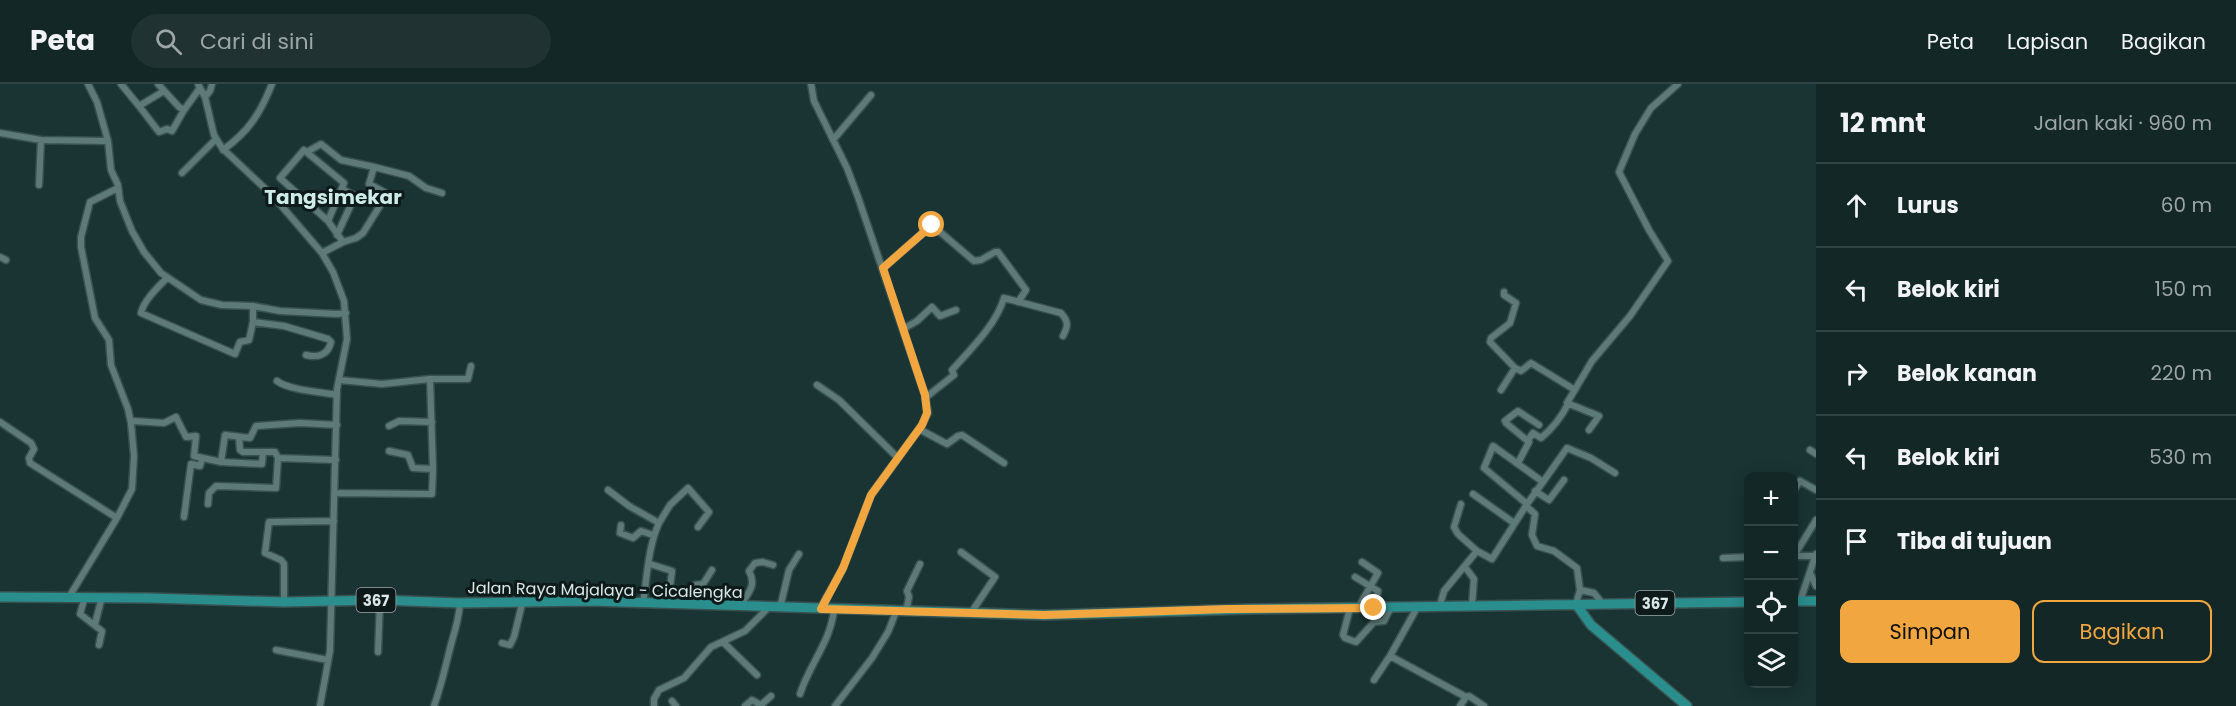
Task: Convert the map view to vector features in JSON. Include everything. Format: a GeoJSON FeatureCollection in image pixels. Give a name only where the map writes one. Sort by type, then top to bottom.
{"type":"FeatureCollection","features":[{"type":"Feature","properties":{"kind":"main road","name":"Jalan Raya Majalaya - Cicalengka"},"geometry":{"type":"LineString","coordinates":[[0,597],[284,602],[380,600],[522,604],[590,601],[1044,615],[1440,605],[1744,602]]}},
{"type":"Feature","properties":{"kind":"main road"},"geometry":{"type":"LineString","coordinates":[[1798,601],[1816,601]]}},
{"type":"Feature","properties":{"kind":"main road"},"geometry":{"type":"LineString","coordinates":[[1576,604],[1591,626],[1688,706]]}},
{"type":"Feature","properties":{"kind":"street"},"geometry":{"type":"LineString","coordinates":[[88,84],[97,102],[108,141],[111,170],[132,231],[144,252],[167,278],[191,294],[211,303],[253,306],[280,311],[346,313]]}},
{"type":"Feature","properties":{"kind":"street"},"geometry":{"type":"LineString","coordinates":[[121,84],[159,132],[167,129],[172,131],[199,86],[205,97],[216,139],[224,150],[273,196],[322,253],[338,282],[346,313],[347,339],[337,395],[332,601],[328,660],[320,706]]}},
{"type":"Feature","properties":{"kind":"street"},"geometry":{"type":"LineString","coordinates":[[158,84],[184,110]]}},
{"type":"Feature","properties":{"kind":"street"},"geometry":{"type":"LineString","coordinates":[[205,97],[212,84]]}},
{"type":"Feature","properties":{"kind":"street"},"geometry":{"type":"LineString","coordinates":[[224,150],[243,136],[254,121],[272,84]]}},
{"type":"Feature","properties":{"kind":"street"},"geometry":{"type":"LineString","coordinates":[[811,84],[814,101],[848,168],[903,329],[925,398],[927,413],[919,429],[871,495],[843,568],[821,609]]}},
{"type":"Feature","properties":{"kind":"street"},"geometry":{"type":"LineString","coordinates":[[1518,463],[1533,433],[1541,438],[1560,419],[1592,361],[1630,316],[1668,262],[1618,172],[1635,134],[1651,108],[1678,84]]}},
{"type":"Feature","properties":{"kind":"street"},"geometry":{"type":"LineString","coordinates":[[139,106],[164,92]]}},
{"type":"Feature","properties":{"kind":"street"},"geometry":{"type":"LineString","coordinates":[[833,140],[871,95]]}},
{"type":"Feature","properties":{"kind":"street"},"geometry":{"type":"LineString","coordinates":[[0,133],[41,140],[108,141]]}},
{"type":"Feature","properties":{"kind":"street"},"geometry":{"type":"LineString","coordinates":[[182,173],[216,139]]}},
{"type":"Feature","properties":{"kind":"street"},"geometry":{"type":"LineString","coordinates":[[39,185],[41,140]]}},
{"type":"Feature","properties":{"kind":"street"},"geometry":{"type":"LineString","coordinates":[[343,242],[328,221],[280,178],[304,150],[307,152],[321,144],[341,160],[409,176],[426,188],[442,193]]}},
{"type":"Feature","properties":{"kind":"street"},"geometry":{"type":"LineString","coordinates":[[307,152],[344,182],[328,221]]}},
{"type":"Feature","properties":{"kind":"street"},"geometry":{"type":"LineString","coordinates":[[322,253],[363,233],[386,196],[384,192],[369,184],[374,167]]}},
{"type":"Feature","properties":{"kind":"street"},"geometry":{"type":"LineString","coordinates":[[69,597],[132,489],[134,456],[129,409],[111,365],[109,340],[95,318],[81,243],[90,202],[118,188]]}},
{"type":"Feature","properties":{"kind":"street"},"geometry":{"type":"LineString","coordinates":[[337,235],[355,196],[342,189]]}},
{"type":"Feature","properties":{"kind":"street"},"geometry":{"type":"LineString","coordinates":[[883,268],[932,225],[974,261],[998,252],[1026,290],[1018,302]]}},
{"type":"Feature","properties":{"kind":"street"},"geometry":{"type":"LineString","coordinates":[[167,278],[141,309],[142,314],[235,354],[240,342],[249,340],[253,322],[253,306]]}},
{"type":"Feature","properties":{"kind":"street"},"geometry":{"type":"LineString","coordinates":[[1504,292],[1503,294],[1516,303],[1513,318],[1490,341],[1515,368],[1521,371],[1531,363],[1575,390]]}},
{"type":"Feature","properties":{"kind":"street"},"geometry":{"type":"LineString","coordinates":[[925,398],[954,375],[952,370],[972,348],[996,315],[1004,298],[1061,313],[1068,326],[1063,336]]}},
{"type":"Feature","properties":{"kind":"street"},"geometry":{"type":"LineString","coordinates":[[903,329],[933,308],[940,316],[956,310]]}},
{"type":"Feature","properties":{"kind":"street"},"geometry":{"type":"LineString","coordinates":[[253,322],[284,326],[330,340],[331,346]]}},
{"type":"Feature","properties":{"kind":"street"},"geometry":{"type":"LineString","coordinates":[[331,346],[345,351]]}},
{"type":"Feature","properties":{"kind":"street"},"geometry":{"type":"LineString","coordinates":[[306,355],[321,356],[331,346]]}},
{"type":"Feature","properties":{"kind":"street"},"geometry":{"type":"LineString","coordinates":[[339,380],[382,384],[430,379],[467,379],[470,378],[471,366]]}},
{"type":"Feature","properties":{"kind":"street"},"geometry":{"type":"LineString","coordinates":[[1500,390],[1515,368]]}},
{"type":"Feature","properties":{"kind":"street"},"geometry":{"type":"LineString","coordinates":[[335,493],[430,495],[433,492],[430,379]]}},
{"type":"Feature","properties":{"kind":"street"},"geometry":{"type":"LineString","coordinates":[[277,381],[288,386],[337,395]]}},
{"type":"Feature","properties":{"kind":"street"},"geometry":{"type":"LineString","coordinates":[[817,385],[839,400],[897,457]]}},
{"type":"Feature","properties":{"kind":"street"},"geometry":{"type":"LineString","coordinates":[[1568,404],[1599,416],[1589,430]]}},
{"type":"Feature","properties":{"kind":"street"},"geometry":{"type":"LineString","coordinates":[[1528,440],[1506,423],[1506,419],[1518,411],[1539,425]]}},
{"type":"Feature","properties":{"kind":"street"},"geometry":{"type":"LineString","coordinates":[[131,423],[164,423],[176,417],[186,437],[196,436],[194,455],[202,459],[262,464],[263,452]]}},
{"type":"Feature","properties":{"kind":"street"},"geometry":{"type":"LineString","coordinates":[[389,426],[399,421],[432,422]]}},
{"type":"Feature","properties":{"kind":"street"},"geometry":{"type":"LineString","coordinates":[[0,422],[31,443],[34,449],[29,458],[30,463],[117,518]]}},
{"type":"Feature","properties":{"kind":"street"},"geometry":{"type":"LineString","coordinates":[[221,462],[224,435],[250,438],[256,426],[300,423],[337,425]]}},
{"type":"Feature","properties":{"kind":"street"},"geometry":{"type":"LineString","coordinates":[[919,429],[947,444],[962,435],[1004,463]]}},
{"type":"Feature","properties":{"kind":"street"},"geometry":{"type":"LineString","coordinates":[[208,504],[209,493],[216,486],[276,488],[278,458],[275,453],[242,452],[239,438]]}},
{"type":"Feature","properties":{"kind":"street"},"geometry":{"type":"LineString","coordinates":[[1543,482],[1493,446],[1484,468],[1527,505],[1535,517],[1532,535],[1537,546],[1554,551],[1577,568],[1580,590],[1576,604]]}},
{"type":"Feature","properties":{"kind":"street"},"geometry":{"type":"LineString","coordinates":[[1461,504],[1454,527],[1477,552],[1492,559],[1535,491],[1567,448],[1616,473]]}},
{"type":"Feature","properties":{"kind":"street"},"geometry":{"type":"LineString","coordinates":[[389,452],[408,455],[412,468],[434,469]]}},
{"type":"Feature","properties":{"kind":"street"},"geometry":{"type":"LineString","coordinates":[[278,458],[336,460]]}},
{"type":"Feature","properties":{"kind":"street"},"geometry":{"type":"LineString","coordinates":[[184,517],[191,464],[201,465],[202,459]]}},
{"type":"Feature","properties":{"kind":"street"},"geometry":{"type":"LineString","coordinates":[[1535,491],[1549,500],[1564,480]]}},
{"type":"Feature","properties":{"kind":"street"},"geometry":{"type":"LineString","coordinates":[[1798,484],[1800,481],[1816,490]]}},
{"type":"Feature","properties":{"kind":"street"},"geometry":{"type":"LineString","coordinates":[[643,604],[653,535],[670,505],[688,488],[709,512],[698,527]]}},
{"type":"Feature","properties":{"kind":"street"},"geometry":{"type":"LineString","coordinates":[[608,490],[658,523]]}},
{"type":"Feature","properties":{"kind":"street"},"geometry":{"type":"LineString","coordinates":[[1473,494],[1514,524]]}},
{"type":"Feature","properties":{"kind":"street"},"geometry":{"type":"LineString","coordinates":[[1798,550],[1816,520]]}},
{"type":"Feature","properties":{"kind":"street"},"geometry":{"type":"LineString","coordinates":[[284,602],[284,564],[281,560],[265,553],[269,522],[334,521]]}},
{"type":"Feature","properties":{"kind":"street"},"geometry":{"type":"LineString","coordinates":[[621,525],[620,533],[627,536],[634,538],[641,531],[653,535]]}},
{"type":"Feature","properties":{"kind":"street"},"geometry":{"type":"LineString","coordinates":[[1806,537],[1816,540]]}},
{"type":"Feature","properties":{"kind":"street"},"geometry":{"type":"LineString","coordinates":[[961,552],[995,577],[971,613]]}},
{"type":"Feature","properties":{"kind":"street"},"geometry":{"type":"LineString","coordinates":[[1440,605],[1444,591],[1477,552]]}},
{"type":"Feature","properties":{"kind":"street"},"geometry":{"type":"LineString","coordinates":[[780,608],[789,570],[799,554]]}},
{"type":"Feature","properties":{"kind":"street"},"geometry":{"type":"LineString","coordinates":[[1723,558],[1744,556]]}},
{"type":"Feature","properties":{"kind":"street"},"geometry":{"type":"LineString","coordinates":[[1798,556],[1816,556],[1798,599]]}},
{"type":"Feature","properties":{"kind":"street"},"geometry":{"type":"LineString","coordinates":[[740,607],[753,584],[749,571],[755,563],[763,562],[773,565]]}},
{"type":"Feature","properties":{"kind":"street"},"geometry":{"type":"LineString","coordinates":[[1362,562],[1377,573],[1354,608],[1343,635],[1356,642],[1374,622],[1383,621],[1391,607]]}},
{"type":"Feature","properties":{"kind":"street"},"geometry":{"type":"LineString","coordinates":[[650,564],[672,571],[668,604]]}},
{"type":"Feature","properties":{"kind":"street"},"geometry":{"type":"LineString","coordinates":[[835,706],[872,658],[901,612],[909,597],[907,591],[920,564]]}},
{"type":"Feature","properties":{"kind":"street"},"geometry":{"type":"LineString","coordinates":[[1465,567],[1474,579],[1472,605]]}},
{"type":"Feature","properties":{"kind":"street"},"geometry":{"type":"LineString","coordinates":[[686,604],[695,585],[703,584],[712,570]]}},
{"type":"Feature","properties":{"kind":"street"},"geometry":{"type":"LineString","coordinates":[[1810,573],[1816,586]]}},
{"type":"Feature","properties":{"kind":"street"},"geometry":{"type":"LineString","coordinates":[[1355,577],[1378,591],[1374,608]]}},
{"type":"Feature","properties":{"kind":"street"},"geometry":{"type":"LineString","coordinates":[[1580,590],[1594,593],[1602,603]]}},
{"type":"Feature","properties":{"kind":"street"},"geometry":{"type":"LineString","coordinates":[[85,597],[80,614],[102,632],[99,645]]}},
{"type":"Feature","properties":{"kind":"street"},"geometry":{"type":"LineString","coordinates":[[95,624],[102,597]]}},
{"type":"Feature","properties":{"kind":"street"},"geometry":{"type":"LineString","coordinates":[[378,652],[380,600]]}},
{"type":"Feature","properties":{"kind":"street"},"geometry":{"type":"LineString","coordinates":[[434,706],[452,639],[458,626],[460,603]]}},
{"type":"Feature","properties":{"kind":"street"},"geometry":{"type":"LineString","coordinates":[[502,643],[510,645],[522,604]]}},
{"type":"Feature","properties":{"kind":"street"},"geometry":{"type":"LineString","coordinates":[[1374,680],[1418,606]]}},
{"type":"Feature","properties":{"kind":"street"},"geometry":{"type":"LineString","coordinates":[[654,706],[657,692],[688,675],[711,647],[745,631],[760,607]]}},
{"type":"Feature","properties":{"kind":"street"},"geometry":{"type":"LineString","coordinates":[[800,694],[806,675],[829,636],[834,610]]}},
{"type":"Feature","properties":{"kind":"street"},"geometry":{"type":"LineString","coordinates":[[723,642],[757,675]]}},
{"type":"Feature","properties":{"kind":"street"},"geometry":{"type":"LineString","coordinates":[[276,650],[328,660]]}},
{"type":"Feature","properties":{"kind":"street"},"geometry":{"type":"LineString","coordinates":[[1390,656],[1484,706]]}},
{"type":"Feature","properties":{"kind":"street"},"geometry":{"type":"LineString","coordinates":[[745,706],[752,700],[761,705],[771,696]]}},
{"type":"Feature","properties":{"kind":"street"},"geometry":{"type":"LineString","coordinates":[[1460,706],[1466,697]]}},
{"type":"Feature","properties":{"kind":"district","name":"Tangsimekar"},"geometry":{"type":"Point","coordinates":[333,197]}},
{"type":"Feature","properties":{"kind":"route"},"geometry":{"type":"LineString","coordinates":[[932,225],[929,225],[883,268],[925,395],[926,419],[871,495],[843,568],[821,609],[1044,615],[1228,609],[1374,608]]}}]}
